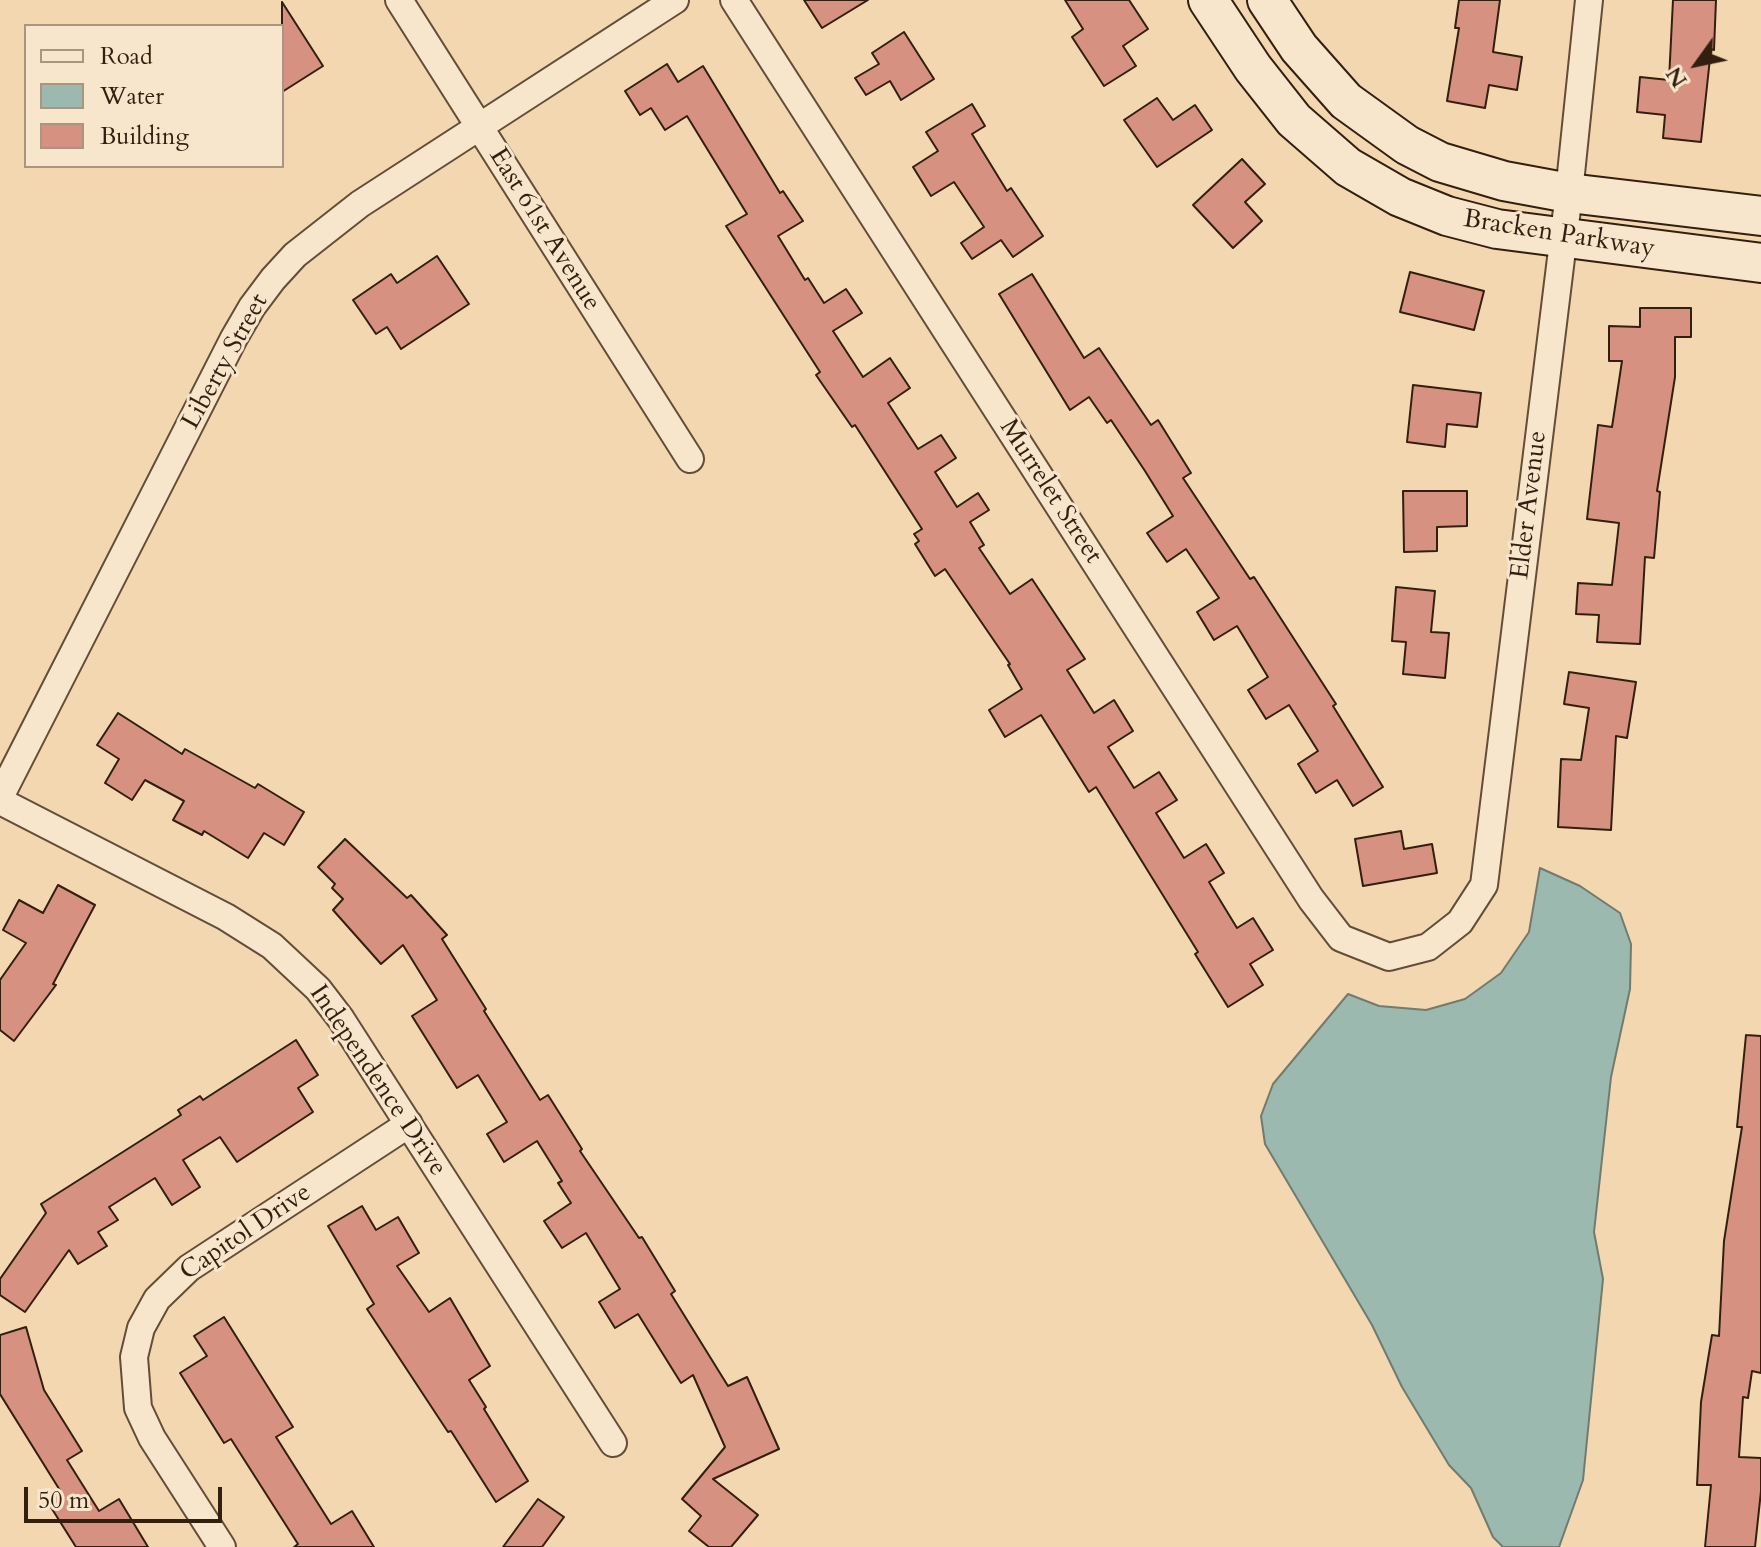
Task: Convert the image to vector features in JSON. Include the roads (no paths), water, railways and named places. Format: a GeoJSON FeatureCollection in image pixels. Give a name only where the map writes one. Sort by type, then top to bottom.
{"type":"FeatureCollection","features":[{"type":"Feature","properties":{"kind":"street","name":"East 61st Avenue"},"geometry":{"type":"LineString","coordinates":[[399,0],[690,459]]}},
{"type":"Feature","properties":{"kind":"street","name":"Liberty Street"},"geometry":{"type":"LineString","coordinates":[[0,799],[252,307],[295,255],[325,230],[675,0]]}},
{"type":"Feature","properties":{"kind":"street","name":"Murrelet Street"},"geometry":{"type":"LineString","coordinates":[[734,0],[1311,899],[1341,938],[1389,957]]}},
{"type":"Feature","properties":{"kind":"street","name":"Bracken Parkway"},"geometry":{"type":"LineString","coordinates":[[1208,0],[1273,95],[1319,144],[1348,167],[1400,197],[1447,216],[1497,229],[1761,263]]}},
{"type":"Feature","properties":{"kind":"street","name":"Bracken Parkway"},"geometry":{"type":"LineString","coordinates":[[1267,0],[1299,48],[1346,101],[1407,145],[1440,162],[1473,173],[1569,193],[1761,216]]}},
{"type":"Feature","properties":{"kind":"street","name":"Elder Avenue"},"geometry":{"type":"LineString","coordinates":[[1389,957],[1428,947],[1460,922],[1484,885],[1569,193],[1589,0]]}},
{"type":"Feature","properties":{"kind":"street","name":"Independence Drive"},"geometry":{"type":"LineString","coordinates":[[0,799],[226,917],[272,946],[293,964],[333,1009],[613,1443]]}},
{"type":"Feature","properties":{"kind":"street","name":"Capitol Drive"},"geometry":{"type":"LineString","coordinates":[[222,1547],[152,1438],[138,1408],[134,1357],[141,1328],[157,1299],[189,1268],[409,1124]]}},
{"type":"Feature","properties":{"kind":"water"},"geometry":{"type":"Polygon","coordinates":[[[1540,868],[1580,886],[1620,913],[1631,944],[1630,989],[1611,1077],[1594,1232],[1603,1279],[1583,1480],[1559,1547],[1503,1547],[1493,1537],[1471,1488],[1449,1465],[1402,1387],[1372,1325],[1265,1144],[1261,1116],[1273,1084],[1348,994],[1379,1006],[1426,1010],[1465,999],[1501,973],[1529,932],[1540,868]]]}}]}
